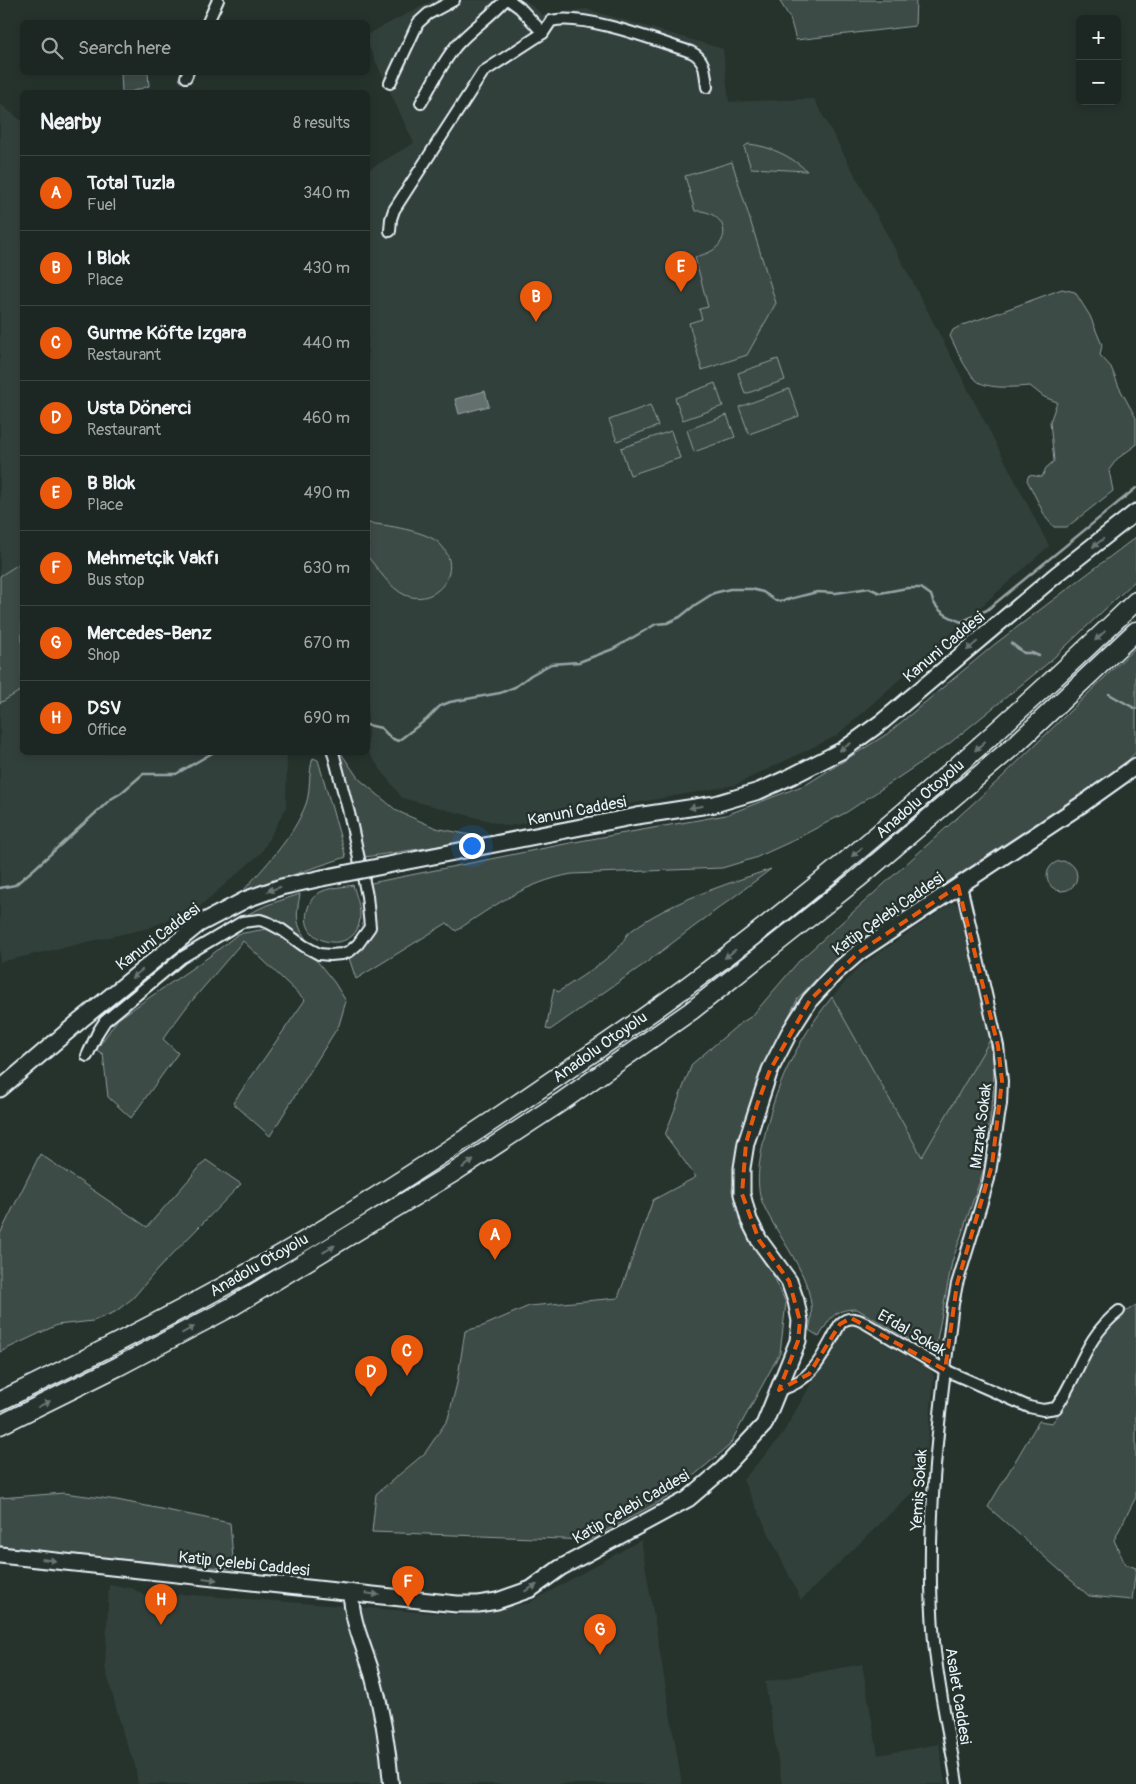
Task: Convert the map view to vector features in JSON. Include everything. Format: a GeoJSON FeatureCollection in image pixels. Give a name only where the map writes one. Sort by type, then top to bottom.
{"type":"FeatureCollection","features":[{"type":"Feature","properties":{"kind":"highway","name":"Anadolu Otoyolu"},"geometry":{"type":"LineString","coordinates":[[0,1401],[111,1347],[305,1240],[478,1131],[635,1024],[795,903],[922,798],[1033,699],[1136,601]]}},
{"type":"Feature","properties":{"kind":"highway","name":"Anadolu Otoyolu"},"geometry":{"type":"LineString","coordinates":[[0,1425],[119,1366],[233,1306],[456,1172],[561,1102],[691,1011],[866,871],[1017,743],[1136,631]]}},
{"type":"Feature","properties":{"kind":"main road","name":"Kanuni Caddesi"},"geometry":{"type":"LineString","coordinates":[[0,1089],[81,1020],[200,924],[247,899],[281,887],[322,878],[637,816],[715,804],[759,791],[792,776],[843,750],[883,721],[1056,575],[1136,512]]}},
{"type":"Feature","properties":{"kind":"main road","name":"Katip Çelebi Caddesi"},"geometry":{"type":"LineString","coordinates":[[0,1555],[242,1582],[468,1604],[506,1599],[531,1589],[560,1568],[688,1498],[723,1469],[764,1425],[798,1341],[800,1322],[796,1301],[789,1281],[759,1240],[749,1220],[742,1194],[742,1168],[746,1143],[766,1079],[789,1033],[810,1000],[835,973],[859,952],[1084,803],[1136,766]]}},
{"type":"Feature","properties":{"kind":"street"},"geometry":{"type":"LineString","coordinates":[[209,20],[218,0]]}},
{"type":"Feature","properties":{"kind":"street"},"geometry":{"type":"LineString","coordinates":[[390,83],[418,23],[428,14],[454,0]]}},
{"type":"Feature","properties":{"kind":"street"},"geometry":{"type":"LineString","coordinates":[[421,103],[456,46],[505,0]]}},
{"type":"Feature","properties":{"kind":"street"},"geometry":{"type":"LineString","coordinates":[[509,0],[520,8],[543,33]]}},
{"type":"Feature","properties":{"kind":"street"},"geometry":{"type":"LineString","coordinates":[[390,231],[390,218],[394,210],[480,77],[488,68],[543,33],[551,21],[576,21],[606,26],[691,52],[699,57],[704,64],[707,87]]}},
{"type":"Feature","properties":{"kind":"street"},"geometry":{"type":"LineString","coordinates":[[87,1056],[98,1032],[105,1022],[181,958],[242,922],[260,920],[269,922],[319,954],[330,956],[342,954],[350,951],[358,944],[370,927],[367,896],[350,816],[334,755]]}},
{"type":"Feature","properties":{"kind":"street","name":"Mızrak Sokak"},"geometry":{"type":"LineString","coordinates":[[946,1370],[957,1284],[992,1165],[1001,1104],[1002,1082],[998,1046],[961,884]]}},
{"type":"Feature","properties":{"kind":"street","name":"Efdal Sokak"},"geometry":{"type":"LineString","coordinates":[[779,1390],[796,1384],[809,1374],[818,1364],[840,1324],[845,1319],[851,1318],[865,1323],[946,1370],[1029,1407],[1043,1410],[1056,1408],[1089,1345],[1102,1326],[1119,1311]]}},
{"type":"Feature","properties":{"kind":"street","name":"Yemiş Sokak"},"geometry":{"type":"LineString","coordinates":[[932,1612],[930,1532],[932,1496],[946,1370]]}},
{"type":"Feature","properties":{"kind":"street"},"geometry":{"type":"LineString","coordinates":[[351,1592],[352,1615],[384,1718],[391,1784]]}},
{"type":"Feature","properties":{"kind":"street","name":"Asalet Caddesi"},"geometry":{"type":"LineString","coordinates":[[932,1612],[937,1665],[957,1784]]}},
{"type":"Feature","properties":{"kind":"highlighted area"},"geometry":{"type":"Polygon","coordinates":[[[958,886],[998,1046],[1002,1081],[992,1165],[957,1284],[945,1370],[851,1318],[840,1324],[809,1374],[779,1390],[798,1341],[800,1321],[789,1281],[759,1240],[742,1194],[746,1143],[757,1105],[770,1070],[810,1000],[859,952],[958,886]]]}},
{"type":"Feature","properties":{"kind":"shaded area"},"geometry":{"type":"Polygon","coordinates":[[[434,0],[525,0],[543,15],[586,9],[723,49],[729,102],[814,99],[911,279],[1049,546],[836,736],[735,785],[508,826],[402,798],[370,755],[370,169],[414,143],[370,49],[370,33],[434,0]]]}},
{"type":"Feature","properties":{"kind":"shaded area"},"geometry":{"type":"Polygon","coordinates":[[[779,0],[916,0],[915,26],[796,40],[790,18],[779,0]]]}},
{"type":"Feature","properties":{"kind":"shaded area"},"geometry":{"type":"Polygon","coordinates":[[[121,75],[148,75],[149,86],[136,90],[122,90],[121,75]]]}},
{"type":"Feature","properties":{"kind":"shaded area"},"geometry":{"type":"Polygon","coordinates":[[[0,104],[20,119],[20,755],[287,755],[286,808],[261,853],[200,906],[149,928],[0,962],[0,104]]]}},
{"type":"Feature","properties":{"kind":"shaded area"},"geometry":{"type":"Polygon","coordinates":[[[748,144],[780,153],[807,171],[751,168],[744,147],[748,144]]]}},
{"type":"Feature","properties":{"kind":"shaded area"},"geometry":{"type":"Polygon","coordinates":[[[732,162],[776,303],[747,355],[702,370],[689,323],[702,319],[699,309],[708,307],[695,257],[709,253],[716,248],[724,234],[723,228],[716,217],[703,211],[695,211],[685,176],[732,162]]]}},
{"type":"Feature","properties":{"kind":"shaded area"},"geometry":{"type":"Polygon","coordinates":[[[1062,289],[1075,292],[1090,316],[1102,345],[1100,355],[1111,367],[1119,387],[1136,418],[1136,445],[1117,459],[1109,470],[1113,491],[1067,527],[1054,527],[1046,518],[1027,480],[1029,475],[1042,477],[1046,468],[1054,461],[1050,422],[1057,402],[1044,397],[1030,386],[994,387],[976,380],[961,359],[950,336],[953,330],[962,325],[1062,289]]]}},
{"type":"Feature","properties":{"kind":"shaded area"},"geometry":{"type":"Polygon","coordinates":[[[778,359],[785,380],[745,394],[738,373],[778,359]]]}},
{"type":"Feature","properties":{"kind":"shaded area"},"geometry":{"type":"Polygon","coordinates":[[[715,383],[723,406],[683,420],[675,398],[715,383]]]}},
{"type":"Feature","properties":{"kind":"shaded area"},"geometry":{"type":"Polygon","coordinates":[[[789,389],[799,416],[749,434],[739,407],[789,389]]]}},
{"type":"Feature","properties":{"kind":"shaded area"},"geometry":{"type":"Polygon","coordinates":[[[485,391],[489,406],[459,414],[455,399],[485,391]]]}},
{"type":"Feature","properties":{"kind":"shaded area"},"geometry":{"type":"Polygon","coordinates":[[[650,405],[658,426],[617,441],[609,420],[650,405]]]}},
{"type":"Feature","properties":{"kind":"shaded area"},"geometry":{"type":"Polygon","coordinates":[[[727,415],[735,437],[694,452],[687,430],[727,415]]]}},
{"type":"Feature","properties":{"kind":"shaded area"},"geometry":{"type":"Polygon","coordinates":[[[671,431],[680,458],[630,475],[621,448],[671,431]]]}},
{"type":"Feature","properties":{"kind":"shaded area"},"geometry":{"type":"Polygon","coordinates":[[[370,523],[416,532],[434,539],[447,554],[450,564],[444,584],[437,591],[427,596],[417,598],[405,595],[394,588],[370,559],[370,523]]]}},
{"type":"Feature","properties":{"kind":"shaded area"},"geometry":{"type":"Polygon","coordinates":[[[1136,537],[1136,580],[1048,663],[950,743],[847,812],[755,858],[722,868],[572,874],[540,883],[497,904],[456,931],[447,923],[356,979],[349,958],[362,947],[375,927],[371,883],[580,841],[726,815],[807,784],[887,734],[995,644],[1136,537]]]}},
{"type":"Feature","properties":{"kind":"shaded area"},"geometry":{"type":"Polygon","coordinates":[[[20,563],[20,691],[0,703],[0,576],[20,563]]]}},
{"type":"Feature","properties":{"kind":"shaded area"},"geometry":{"type":"Polygon","coordinates":[[[1136,647],[1136,752],[1123,766],[843,951],[798,998],[768,1057],[743,1125],[732,1191],[744,1227],[771,1270],[786,1303],[780,1353],[729,1446],[668,1497],[589,1540],[372,1532],[376,1494],[425,1453],[448,1419],[457,1383],[465,1331],[483,1326],[529,1306],[618,1298],[653,1200],[696,1177],[665,1135],[692,1064],[738,1025],[752,1016],[799,961],[1000,779],[1136,647]]]}},
{"type":"Feature","properties":{"kind":"shaded area"},"geometry":{"type":"Polygon","coordinates":[[[337,755],[342,755],[358,778],[397,811],[436,828],[475,836],[480,840],[365,857],[337,755]]]}},
{"type":"Feature","properties":{"kind":"shaded area"},"geometry":{"type":"Polygon","coordinates":[[[313,758],[318,760],[346,857],[242,892],[278,851],[294,828],[308,799],[313,758]]]}},
{"type":"Feature","properties":{"kind":"shaded area"},"geometry":{"type":"Polygon","coordinates":[[[1062,861],[1068,862],[1076,870],[1076,882],[1068,890],[1062,891],[1056,890],[1048,882],[1047,876],[1048,870],[1056,862],[1062,861]]]}},
{"type":"Feature","properties":{"kind":"shaded area"},"geometry":{"type":"Polygon","coordinates":[[[771,869],[643,965],[550,1030],[546,1029],[554,988],[558,992],[598,965],[620,946],[631,931],[662,911],[680,903],[771,869]]]}},
{"type":"Feature","properties":{"kind":"shaded area"},"geometry":{"type":"Polygon","coordinates":[[[353,885],[360,912],[358,928],[350,937],[341,942],[330,942],[319,938],[311,931],[307,921],[308,908],[312,900],[318,894],[327,890],[353,885]]]}},
{"type":"Feature","properties":{"kind":"shaded area"},"geometry":{"type":"Polygon","coordinates":[[[300,894],[298,920],[308,942],[281,925],[260,915],[246,915],[267,905],[300,894]]]}},
{"type":"Feature","properties":{"kind":"shaded area"},"geometry":{"type":"Polygon","coordinates":[[[954,902],[959,907],[990,1040],[922,1157],[832,997],[858,968],[954,902]]]}},
{"type":"Feature","properties":{"kind":"shaded area"},"geometry":{"type":"Polygon","coordinates":[[[266,929],[279,934],[317,961],[346,1001],[339,1025],[270,1136],[233,1103],[305,1000],[243,941],[185,1009],[163,1039],[178,1053],[131,1118],[108,1097],[103,1054],[96,1050],[118,1019],[210,956],[238,934],[266,929]]]}},
{"type":"Feature","properties":{"kind":"shaded area"},"geometry":{"type":"Polygon","coordinates":[[[832,997],[922,1157],[990,1040],[994,1069],[993,1097],[983,1172],[952,1262],[936,1345],[930,1349],[920,1346],[857,1309],[849,1309],[837,1313],[819,1337],[809,1330],[810,1296],[805,1280],[770,1219],[759,1190],[759,1167],[767,1124],[780,1085],[797,1048],[832,997]]]}},
{"type":"Feature","properties":{"kind":"shaded area"},"geometry":{"type":"Polygon","coordinates":[[[40,1154],[147,1227],[206,1160],[241,1184],[157,1270],[133,1298],[115,1312],[93,1321],[57,1325],[0,1352],[0,1234],[40,1154]]]}},
{"type":"Feature","properties":{"kind":"shaded area"},"geometry":{"type":"Polygon","coordinates":[[[1136,1305],[1136,1497],[1114,1540],[1125,1564],[1136,1568],[1132,1600],[1089,1596],[988,1507],[1039,1421],[1052,1423],[1058,1415],[1097,1337],[1116,1318],[1136,1305]]]}},
{"type":"Feature","properties":{"kind":"shaded area"},"geometry":{"type":"Polygon","coordinates":[[[855,1326],[931,1371],[934,1376],[924,1481],[801,1600],[743,1480],[780,1438],[844,1327],[855,1326]]]}},
{"type":"Feature","properties":{"kind":"shaded area"},"geometry":{"type":"Polygon","coordinates":[[[64,1493],[117,1500],[230,1523],[234,1569],[0,1549],[0,1498],[64,1493]]]}},
{"type":"Feature","properties":{"kind":"shaded area"},"geometry":{"type":"Polygon","coordinates":[[[641,1540],[682,1784],[138,1784],[135,1765],[124,1737],[105,1667],[109,1585],[132,1588],[150,1599],[147,1603],[167,1607],[171,1600],[180,1594],[460,1615],[529,1603],[641,1540]]]}},
{"type":"Feature","properties":{"kind":"shaded area"},"geometry":{"type":"Polygon","coordinates":[[[862,1664],[878,1755],[939,1744],[945,1784],[782,1784],[765,1682],[862,1664]]]}},
{"type":"Feature","properties":{"kind":"waterway"},"geometry":{"type":"LineString","coordinates":[[961,622],[987,610],[1136,488]]}},
{"type":"Feature","properties":{"kind":"waterway"},"geometry":{"type":"LineString","coordinates":[[370,725],[381,728],[391,738],[398,741],[427,719],[440,706],[450,702],[500,693],[515,687],[551,664],[579,662],[613,649],[656,624],[667,623],[680,617],[714,593],[730,589],[751,589],[763,592],[776,601],[782,601],[817,592],[836,593],[869,588],[880,593],[907,588],[921,588],[931,595],[939,610],[964,623]]}},
{"type":"Feature","properties":{"kind":"waterway"},"geometry":{"type":"LineString","coordinates":[[1011,643],[1024,653],[1032,653],[1039,656]]}},
{"type":"Feature","properties":{"kind":"waterway"},"geometry":{"type":"LineString","coordinates":[[1109,694],[1136,709]]}},
{"type":"Feature","properties":{"kind":"waterway"},"geometry":{"type":"LineString","coordinates":[[0,888],[15,885],[111,799],[143,774],[176,774],[209,755]]}},
{"type":"Feature","properties":{"kind":"place","name":"B Blok"},"geometry":{"type":"Point","coordinates":[681,292]}},
{"type":"Feature","properties":{"kind":"place","name":"I Blok"},"geometry":{"type":"Point","coordinates":[536,322]}},
{"type":"Feature","properties":{"kind":"place","name":"Total Tuzla"},"geometry":{"type":"Point","coordinates":[495,1260]}},
{"type":"Feature","properties":{"kind":"place","name":"Gurme Köfte Izgara"},"geometry":{"type":"Point","coordinates":[407,1376]}},
{"type":"Feature","properties":{"kind":"place","name":"Usta Dönerci"},"geometry":{"type":"Point","coordinates":[371,1397]}},
{"type":"Feature","properties":{"kind":"place","name":"Mehmetçik Vakfı"},"geometry":{"type":"Point","coordinates":[408,1607]}},
{"type":"Feature","properties":{"kind":"place","name":"DSV"},"geometry":{"type":"Point","coordinates":[161,1625]}},
{"type":"Feature","properties":{"kind":"place","name":"Mercedes-Benz"},"geometry":{"type":"Point","coordinates":[600,1655]}}]}
